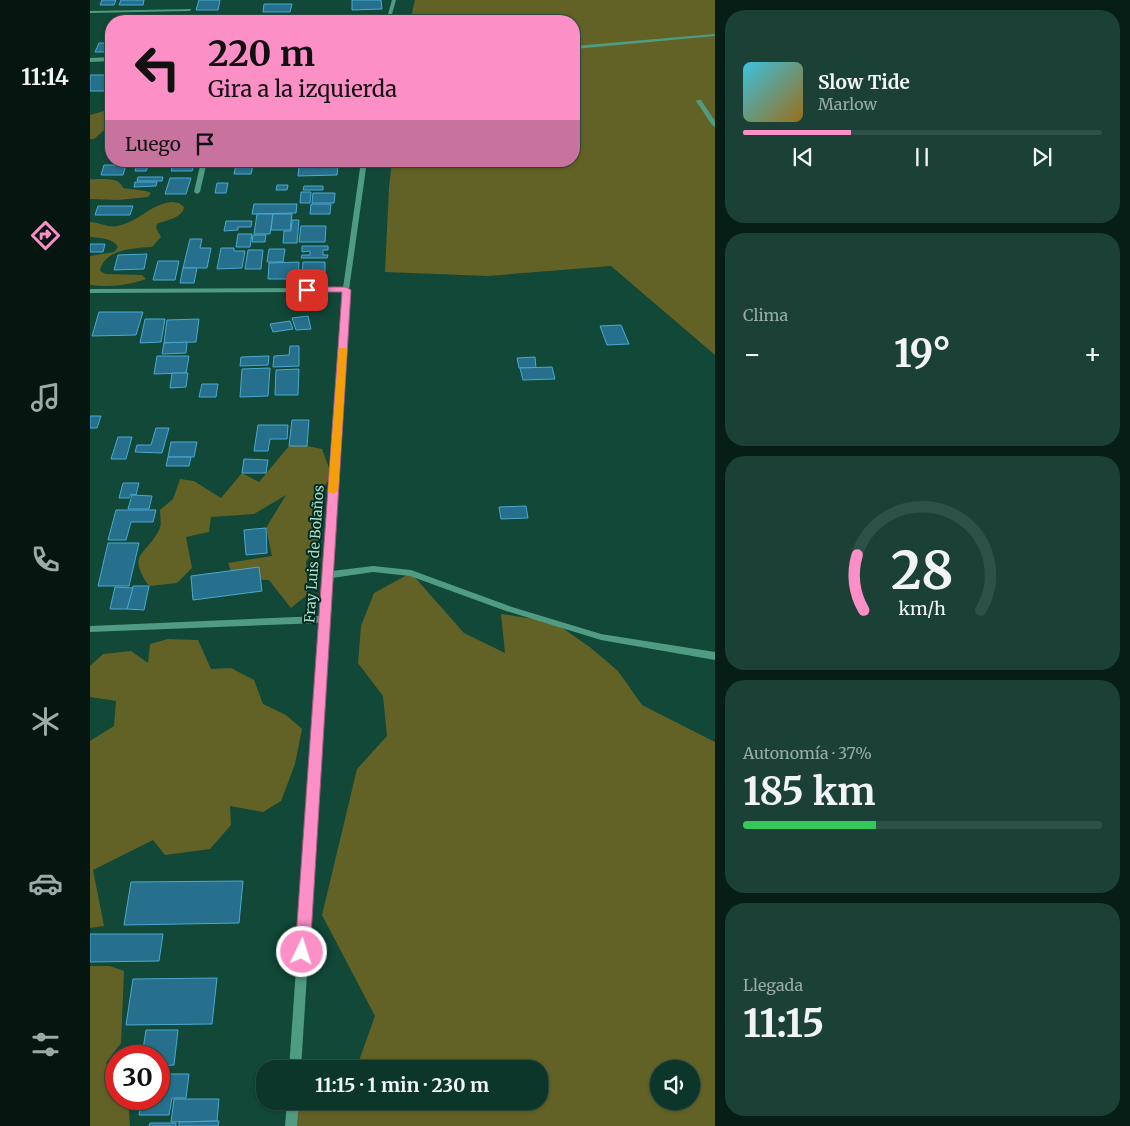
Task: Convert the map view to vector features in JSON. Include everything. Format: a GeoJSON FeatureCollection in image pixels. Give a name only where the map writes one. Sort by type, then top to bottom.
{"type":"FeatureCollection","features":[{"type":"Feature","properties":{"kind":"street"},"geometry":{"type":"LineString","coordinates":[[390,15],[394,0]]}},
{"type":"Feature","properties":{"kind":"street"},"geometry":{"type":"LineString","coordinates":[[90,12],[189,10]]}},
{"type":"Feature","properties":{"kind":"street"},"geometry":{"type":"LineString","coordinates":[[580,47],[715,35]]}},
{"type":"Feature","properties":{"kind":"street"},"geometry":{"type":"LineString","coordinates":[[90,60],[105,59]]}},
{"type":"Feature","properties":{"kind":"street"},"geometry":{"type":"LineString","coordinates":[[699,101],[715,125]]}},
{"type":"Feature","properties":{"kind":"street","name":"Fray Luis de Bolaños"},"geometry":{"type":"LineString","coordinates":[[296,1060],[346,290],[363,167]]}},
{"type":"Feature","properties":{"kind":"street"},"geometry":{"type":"LineString","coordinates":[[90,291],[346,290]]}},
{"type":"Feature","properties":{"kind":"street"},"geometry":{"type":"LineString","coordinates":[[327,574],[373,569],[411,573],[508,609],[601,637],[715,656]]}},
{"type":"Feature","properties":{"kind":"street"},"geometry":{"type":"LineString","coordinates":[[90,629],[324,619]]}},
{"type":"Feature","properties":{"kind":"street"},"geometry":{"type":"LineString","coordinates":[[291,1126],[292,1110]]}},
{"type":"Feature","properties":{"kind":"lane"},"geometry":{"type":"LineString","coordinates":[[197,192],[203,167]]}},
{"type":"Feature","properties":{"kind":"shaded area"},"geometry":{"type":"Polygon","coordinates":[[[415,0],[715,0],[715,355],[611,266],[488,276],[385,272],[391,167],[580,167],[580,15],[411,15],[415,0]]]}},
{"type":"Feature","properties":{"kind":"shaded area"},"geometry":{"type":"Polygon","coordinates":[[[105,111],[105,129],[94,139],[90,139],[90,115],[105,111]]]}},
{"type":"Feature","properties":{"kind":"shaded area"},"geometry":{"type":"Polygon","coordinates":[[[90,179],[114,180],[121,184],[123,188],[151,193],[148,197],[118,200],[90,199],[90,179]]]}},
{"type":"Feature","properties":{"kind":"shaded area"},"geometry":{"type":"Polygon","coordinates":[[[171,202],[179,203],[184,207],[183,211],[174,218],[157,224],[156,228],[161,237],[152,247],[129,249],[113,254],[107,258],[100,271],[106,274],[142,275],[146,279],[118,285],[90,285],[90,256],[114,252],[118,247],[110,240],[90,237],[90,222],[117,226],[132,221],[156,206],[171,202]]]}},
{"type":"Feature","properties":{"kind":"shaded area"},"geometry":{"type":"Polygon","coordinates":[[[289,446],[307,446],[322,449],[332,476],[312,502],[322,532],[306,562],[308,594],[291,608],[269,580],[234,579],[228,563],[272,556],[266,528],[286,495],[254,514],[211,517],[209,532],[186,537],[192,568],[177,583],[149,586],[139,567],[140,555],[159,530],[161,523],[160,510],[173,499],[180,479],[194,481],[221,498],[242,473],[259,482],[289,446]]]}},
{"type":"Feature","properties":{"kind":"shaded area"},"geometry":{"type":"Polygon","coordinates":[[[411,573],[464,633],[505,653],[501,614],[554,622],[591,648],[618,671],[642,705],[715,742],[715,1126],[289,1126],[294,1110],[548,1110],[548,1060],[359,1060],[375,1016],[322,915],[357,769],[387,736],[383,696],[358,663],[361,626],[374,593],[411,573]]]}},
{"type":"Feature","properties":{"kind":"shaded area"},"geometry":{"type":"Polygon","coordinates":[[[168,639],[198,640],[211,669],[231,668],[254,680],[263,704],[286,715],[302,729],[295,764],[281,801],[263,812],[230,806],[231,825],[210,849],[165,855],[153,840],[93,870],[104,926],[90,928],[90,741],[114,726],[116,701],[90,697],[90,666],[103,654],[131,651],[148,663],[150,644],[168,639]]]}},
{"type":"Feature","properties":{"kind":"shaded area"},"geometry":{"type":"Polygon","coordinates":[[[90,966],[110,966],[124,971],[121,1043],[120,1045],[105,1045],[105,1110],[129,1110],[130,1126],[90,1126],[90,966]]]}},
{"type":"Feature","properties":{"kind":"building"},"geometry":{"type":"Polygon","coordinates":[[[102,0],[116,0],[114,5],[100,5],[102,0]]]}},
{"type":"Feature","properties":{"kind":"building"},"geometry":{"type":"Polygon","coordinates":[[[121,0],[144,0],[143,5],[119,5],[121,0]]]}},
{"type":"Feature","properties":{"kind":"building"},"geometry":{"type":"Polygon","coordinates":[[[199,0],[220,0],[218,10],[196,10],[199,0]]]}},
{"type":"Feature","properties":{"kind":"building"},"geometry":{"type":"Polygon","coordinates":[[[352,0],[381,0],[382,9],[352,10],[352,0]]]}},
{"type":"Feature","properties":{"kind":"building"},"geometry":{"type":"Polygon","coordinates":[[[264,4],[292,4],[290,12],[263,12],[264,4]]]}},
{"type":"Feature","properties":{"kind":"building"},"geometry":{"type":"Polygon","coordinates":[[[99,43],[105,43],[105,52],[95,52],[99,43]]]}},
{"type":"Feature","properties":{"kind":"building"},"geometry":{"type":"Polygon","coordinates":[[[90,75],[105,75],[105,91],[90,91],[90,75]]]}},
{"type":"Feature","properties":{"kind":"building"},"geometry":{"type":"Polygon","coordinates":[[[104,165],[105,167],[125,167],[123,175],[101,175],[104,165]]]}},
{"type":"Feature","properties":{"kind":"building"},"geometry":{"type":"Polygon","coordinates":[[[136,167],[148,167],[146,171],[135,171],[136,167]]]}},
{"type":"Feature","properties":{"kind":"building"},"geometry":{"type":"Polygon","coordinates":[[[172,167],[193,167],[192,171],[171,171],[172,167]]]}},
{"type":"Feature","properties":{"kind":"building"},"geometry":{"type":"Polygon","coordinates":[[[236,167],[253,167],[251,174],[234,174],[236,167]]]}},
{"type":"Feature","properties":{"kind":"building"},"geometry":{"type":"Polygon","coordinates":[[[299,167],[338,167],[337,175],[298,176],[299,167]]]}},
{"type":"Feature","properties":{"kind":"building"},"geometry":{"type":"Polygon","coordinates":[[[138,177],[163,177],[162,181],[137,181],[138,177]]]}},
{"type":"Feature","properties":{"kind":"building"},"geometry":{"type":"Polygon","coordinates":[[[170,178],[191,178],[186,194],[165,194],[170,178]]]}},
{"type":"Feature","properties":{"kind":"building"},"geometry":{"type":"Polygon","coordinates":[[[135,182],[157,182],[156,186],[134,187],[135,182]]]}},
{"type":"Feature","properties":{"kind":"building"},"geometry":{"type":"Polygon","coordinates":[[[217,183],[228,183],[226,193],[215,193],[217,183]]]}},
{"type":"Feature","properties":{"kind":"building"},"geometry":{"type":"Polygon","coordinates":[[[277,185],[288,185],[287,190],[276,190],[277,185]]]}},
{"type":"Feature","properties":{"kind":"building"},"geometry":{"type":"Polygon","coordinates":[[[304,186],[323,186],[323,190],[303,190],[304,186]]]}},
{"type":"Feature","properties":{"kind":"building"},"geometry":{"type":"Polygon","coordinates":[[[301,192],[311,192],[310,203],[300,203],[301,192]]]}},
{"type":"Feature","properties":{"kind":"building"},"geometry":{"type":"Polygon","coordinates":[[[313,193],[335,193],[334,203],[312,203],[313,193]]]}},
{"type":"Feature","properties":{"kind":"building"},"geometry":{"type":"Polygon","coordinates":[[[254,204],[297,204],[296,213],[252,214],[254,204]]]}},
{"type":"Feature","properties":{"kind":"building"},"geometry":{"type":"Polygon","coordinates":[[[311,204],[331,204],[330,214],[310,214],[311,204]]]}},
{"type":"Feature","properties":{"kind":"building"},"geometry":{"type":"Polygon","coordinates":[[[98,206],[133,206],[130,215],[95,215],[98,206]]]}},
{"type":"Feature","properties":{"kind":"building"},"geometry":{"type":"Polygon","coordinates":[[[257,214],[273,214],[270,234],[254,234],[257,214]]]}},
{"type":"Feature","properties":{"kind":"building"},"geometry":{"type":"Polygon","coordinates":[[[273,214],[292,214],[290,230],[271,230],[273,214]]]}},
{"type":"Feature","properties":{"kind":"building"},"geometry":{"type":"Polygon","coordinates":[[[292,220],[299,220],[297,243],[283,243],[284,231],[291,231],[292,220]]]}},
{"type":"Feature","properties":{"kind":"building"},"geometry":{"type":"Polygon","coordinates":[[[226,221],[252,221],[251,227],[238,227],[238,230],[224,231],[226,221]]]}},
{"type":"Feature","properties":{"kind":"building"},"geometry":{"type":"Polygon","coordinates":[[[301,226],[326,226],[325,242],[299,242],[301,226]]]}},
{"type":"Feature","properties":{"kind":"building"},"geometry":{"type":"Polygon","coordinates":[[[238,234],[252,234],[250,247],[236,247],[238,234]]]}},
{"type":"Feature","properties":{"kind":"building"},"geometry":{"type":"Polygon","coordinates":[[[253,235],[266,235],[265,242],[252,242],[253,235]]]}},
{"type":"Feature","properties":{"kind":"building"},"geometry":{"type":"Polygon","coordinates":[[[190,239],[202,239],[200,248],[211,248],[207,268],[183,268],[190,239]]]}},
{"type":"Feature","properties":{"kind":"building"},"geometry":{"type":"Polygon","coordinates":[[[90,244],[105,244],[103,252],[90,252],[90,244]]]}},
{"type":"Feature","properties":{"kind":"building"},"geometry":{"type":"Polygon","coordinates":[[[302,246],[328,246],[328,250],[323,250],[323,255],[328,255],[327,258],[301,258],[302,255],[310,255],[310,251],[302,252],[302,246]]]}},
{"type":"Feature","properties":{"kind":"building"},"geometry":{"type":"Polygon","coordinates":[[[221,248],[234,248],[234,251],[245,251],[242,268],[217,269],[221,248]]]}},
{"type":"Feature","properties":{"kind":"building"},"geometry":{"type":"Polygon","coordinates":[[[269,249],[285,249],[283,262],[267,262],[269,249]]]}},
{"type":"Feature","properties":{"kind":"building"},"geometry":{"type":"Polygon","coordinates":[[[248,250],[263,250],[261,269],[245,269],[248,250]]]}},
{"type":"Feature","properties":{"kind":"building"},"geometry":{"type":"Polygon","coordinates":[[[147,254],[144,269],[114,270],[118,255],[147,254]]]}},
{"type":"Feature","properties":{"kind":"building"},"geometry":{"type":"Polygon","coordinates":[[[158,261],[179,261],[175,280],[153,280],[158,261]]]}},
{"type":"Feature","properties":{"kind":"building"},"geometry":{"type":"Polygon","coordinates":[[[299,262],[298,279],[268,279],[269,263],[299,262]]]}},
{"type":"Feature","properties":{"kind":"building"},"geometry":{"type":"Polygon","coordinates":[[[303,262],[325,262],[325,275],[302,276],[303,262]]]}},
{"type":"Feature","properties":{"kind":"building"},"geometry":{"type":"Polygon","coordinates":[[[183,268],[197,268],[194,283],[180,283],[183,268]]]}},
{"type":"Feature","properties":{"kind":"building"},"geometry":{"type":"Polygon","coordinates":[[[99,312],[143,312],[136,335],[92,336],[99,312]]]}},
{"type":"Feature","properties":{"kind":"building"},"geometry":{"type":"Polygon","coordinates":[[[308,316],[311,329],[296,330],[292,318],[308,316]]]}},
{"type":"Feature","properties":{"kind":"building"},"geometry":{"type":"Polygon","coordinates":[[[145,319],[165,319],[161,342],[140,343],[145,319]]]}},
{"type":"Feature","properties":{"kind":"building"},"geometry":{"type":"Polygon","coordinates":[[[199,319],[196,342],[164,343],[167,320],[199,319]]]}},
{"type":"Feature","properties":{"kind":"building"},"geometry":{"type":"Polygon","coordinates":[[[290,321],[293,329],[273,332],[270,324],[290,321]]]}},
{"type":"Feature","properties":{"kind":"building"},"geometry":{"type":"Polygon","coordinates":[[[621,325],[629,344],[607,345],[600,326],[621,325]]]}},
{"type":"Feature","properties":{"kind":"building"},"geometry":{"type":"Polygon","coordinates":[[[187,342],[186,353],[162,354],[164,343],[187,342]]]}},
{"type":"Feature","properties":{"kind":"building"},"geometry":{"type":"Polygon","coordinates":[[[290,346],[299,346],[299,366],[273,367],[274,356],[289,355],[290,346]]]}},
{"type":"Feature","properties":{"kind":"building"},"geometry":{"type":"Polygon","coordinates":[[[157,356],[189,356],[186,373],[154,374],[157,356]]]}},
{"type":"Feature","properties":{"kind":"building"},"geometry":{"type":"Polygon","coordinates":[[[269,356],[268,365],[240,366],[241,357],[269,356]]]}},
{"type":"Feature","properties":{"kind":"building"},"geometry":{"type":"Polygon","coordinates":[[[535,357],[536,368],[519,368],[517,358],[535,357]]]}},
{"type":"Feature","properties":{"kind":"building"},"geometry":{"type":"Polygon","coordinates":[[[552,367],[555,379],[523,380],[520,368],[552,367]]]}},
{"type":"Feature","properties":{"kind":"building"},"geometry":{"type":"Polygon","coordinates":[[[270,368],[268,396],[240,397],[242,369],[270,368]]]}},
{"type":"Feature","properties":{"kind":"building"},"geometry":{"type":"Polygon","coordinates":[[[299,369],[298,395],[275,395],[276,370],[299,369]]]}},
{"type":"Feature","properties":{"kind":"building"},"geometry":{"type":"Polygon","coordinates":[[[172,373],[188,373],[186,387],[170,388],[172,373]]]}},
{"type":"Feature","properties":{"kind":"building"},"geometry":{"type":"Polygon","coordinates":[[[202,384],[218,384],[216,397],[199,397],[202,384]]]}},
{"type":"Feature","properties":{"kind":"building"},"geometry":{"type":"Polygon","coordinates":[[[90,416],[101,416],[97,428],[90,428],[90,416]]]}},
{"type":"Feature","properties":{"kind":"building"},"geometry":{"type":"Polygon","coordinates":[[[292,420],[309,420],[307,446],[289,446],[292,420]]]}},
{"type":"Feature","properties":{"kind":"building"},"geometry":{"type":"Polygon","coordinates":[[[258,425],[288,425],[287,439],[270,439],[268,451],[254,451],[258,425]]]}},
{"type":"Feature","properties":{"kind":"building"},"geometry":{"type":"Polygon","coordinates":[[[156,428],[169,428],[162,453],[135,452],[137,445],[151,445],[156,428]]]}},
{"type":"Feature","properties":{"kind":"building"},"geometry":{"type":"Polygon","coordinates":[[[118,437],[132,437],[126,459],[111,459],[118,437]]]}},
{"type":"Feature","properties":{"kind":"building"},"geometry":{"type":"Polygon","coordinates":[[[171,442],[197,442],[194,457],[168,457],[171,442]]]}},
{"type":"Feature","properties":{"kind":"building"},"geometry":{"type":"Polygon","coordinates":[[[168,457],[191,457],[189,466],[166,466],[168,457]]]}},
{"type":"Feature","properties":{"kind":"building"},"geometry":{"type":"Polygon","coordinates":[[[244,459],[268,460],[266,473],[242,473],[244,459]]]}},
{"type":"Feature","properties":{"kind":"building"},"geometry":{"type":"Polygon","coordinates":[[[123,483],[139,483],[136,495],[131,494],[129,498],[119,498],[123,483]]]}},
{"type":"Feature","properties":{"kind":"building"},"geometry":{"type":"Polygon","coordinates":[[[132,495],[152,496],[149,509],[128,509],[132,495]]]}},
{"type":"Feature","properties":{"kind":"building"},"geometry":{"type":"Polygon","coordinates":[[[526,506],[528,518],[501,519],[499,507],[526,506]]]}},
{"type":"Feature","properties":{"kind":"building"},"geometry":{"type":"Polygon","coordinates":[[[116,510],[156,510],[153,522],[131,522],[126,540],[108,540],[116,510]]]}},
{"type":"Feature","properties":{"kind":"building"},"geometry":{"type":"Polygon","coordinates":[[[266,528],[267,553],[246,555],[244,530],[266,528]]]}},
{"type":"Feature","properties":{"kind":"building"},"geometry":{"type":"Polygon","coordinates":[[[108,543],[139,543],[129,586],[98,586],[108,543]]]}},
{"type":"Feature","properties":{"kind":"building"},"geometry":{"type":"Polygon","coordinates":[[[259,567],[262,591],[193,600],[191,576],[259,567]]]}},
{"type":"Feature","properties":{"kind":"building"},"geometry":{"type":"Polygon","coordinates":[[[133,586],[149,586],[144,610],[127,609],[133,586]]]}},
{"type":"Feature","properties":{"kind":"building"},"geometry":{"type":"Polygon","coordinates":[[[115,587],[133,588],[127,609],[110,609],[115,587]]]}},
{"type":"Feature","properties":{"kind":"building"},"geometry":{"type":"Polygon","coordinates":[[[243,881],[239,923],[124,925],[131,882],[243,881]]]}},
{"type":"Feature","properties":{"kind":"building"},"geometry":{"type":"Polygon","coordinates":[[[90,934],[163,934],[159,961],[90,962],[90,934]]]}},
{"type":"Feature","properties":{"kind":"building"},"geometry":{"type":"Polygon","coordinates":[[[217,978],[212,1024],[126,1025],[133,979],[217,978]]]}},
{"type":"Feature","properties":{"kind":"building"},"geometry":{"type":"Polygon","coordinates":[[[146,1030],[178,1030],[174,1065],[170,1065],[170,1045],[144,1045],[146,1030]]]}},
{"type":"Feature","properties":{"kind":"building"},"geometry":{"type":"Polygon","coordinates":[[[170,1074],[189,1074],[186,1098],[172,1098],[170,1109],[170,1074]]]}},
{"type":"Feature","properties":{"kind":"building"},"geometry":{"type":"Polygon","coordinates":[[[174,1099],[219,1099],[217,1121],[171,1122],[174,1099]]]}},
{"type":"Feature","properties":{"kind":"building"},"geometry":{"type":"Polygon","coordinates":[[[140,1110],[170,1110],[169,1115],[139,1115],[140,1110]]]}},
{"type":"Feature","properties":{"kind":"building"},"geometry":{"type":"Polygon","coordinates":[[[219,1121],[218,1126],[179,1126],[179,1122],[219,1121]]]}},
{"type":"Feature","properties":{"kind":"building"},"geometry":{"type":"Polygon","coordinates":[[[150,1123],[176,1123],[176,1126],[149,1126],[150,1123]]]}},
{"type":"Feature","properties":{"kind":"slow traffic"},"geometry":{"type":"LineString","coordinates":[[333,491],[342,350]]}},
{"type":"Feature","properties":{"kind":"route"},"geometry":{"type":"LineString","coordinates":[[302,952],[346,290],[307,290]]}}]}
